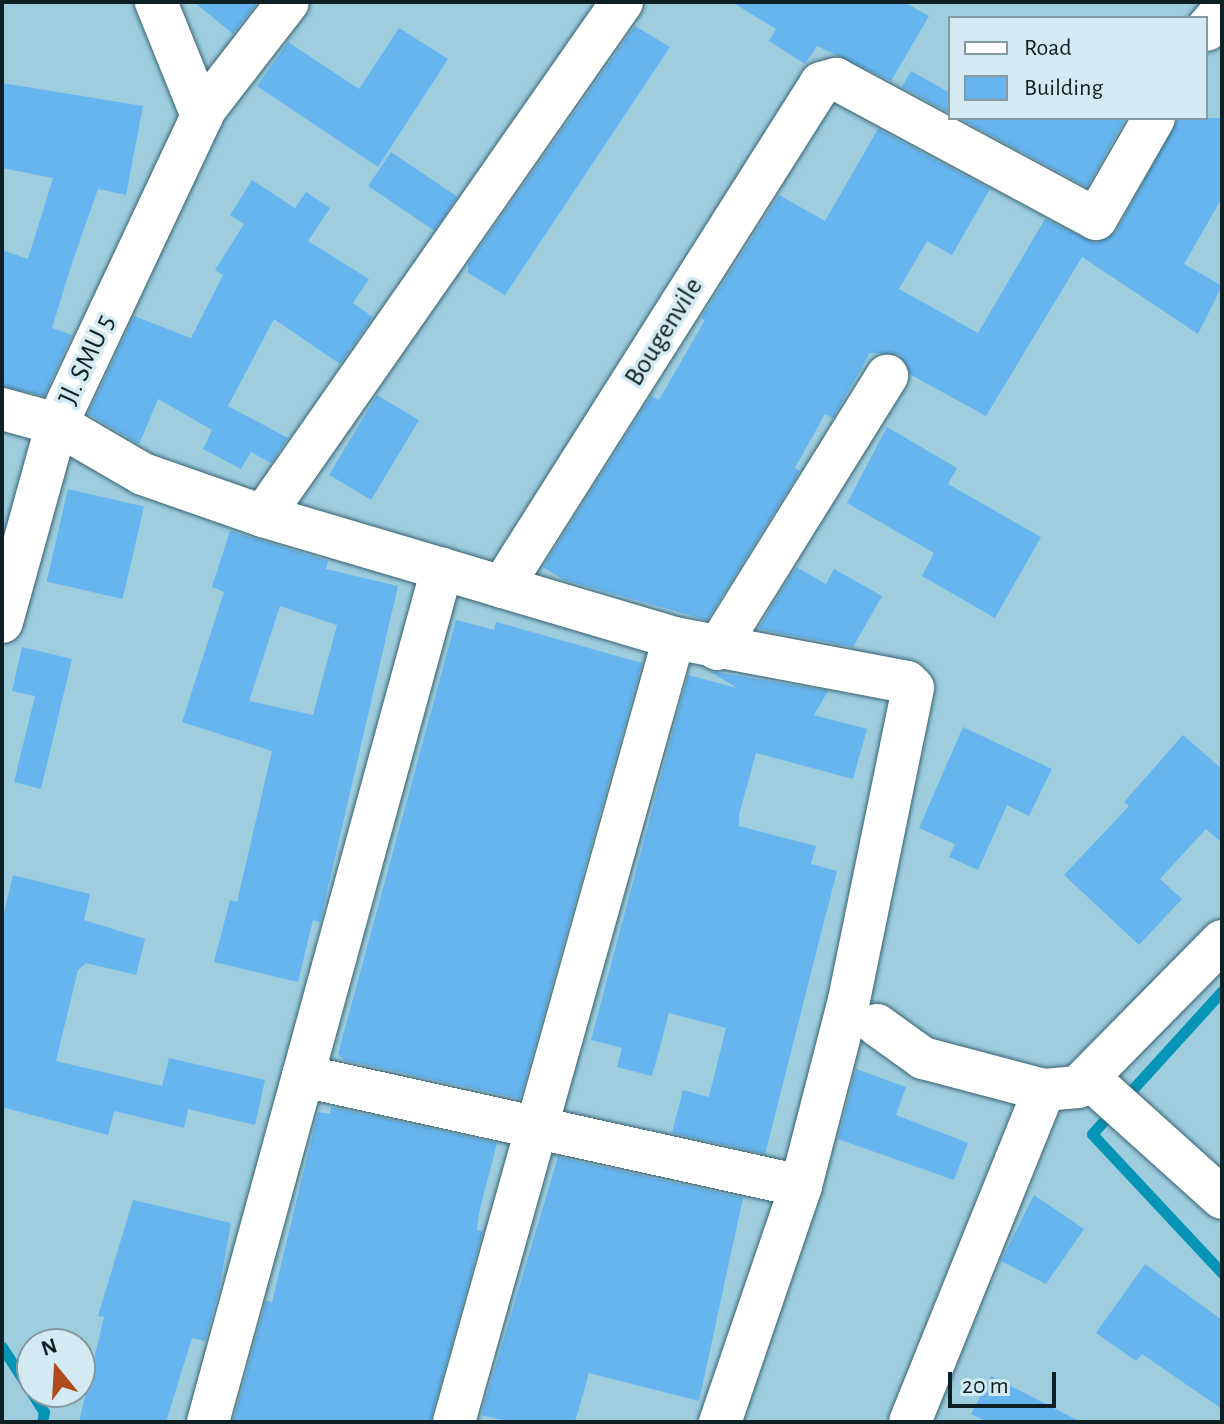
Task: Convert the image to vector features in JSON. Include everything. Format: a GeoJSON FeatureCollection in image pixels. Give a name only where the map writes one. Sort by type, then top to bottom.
{"type":"FeatureCollection","features":[{"type":"Feature","properties":{"kind":"street"},"geometry":{"type":"LineString","coordinates":[[156,2],[211,100]]}},
{"type":"Feature","properties":{"kind":"street","name":"Jl. SMU 5"},"geometry":{"type":"LineString","coordinates":[[2,622],[57,424],[211,100],[288,2]]}},
{"type":"Feature","properties":{"kind":"street"},"geometry":{"type":"LineString","coordinates":[[263,516],[622,2]]}},
{"type":"Feature","properties":{"kind":"street"},"geometry":{"type":"LineString","coordinates":[[1208,28],[1222,11]]}},
{"type":"Feature","properties":{"kind":"street","name":"Bougenvile"},"geometry":{"type":"LineString","coordinates":[[502,587],[828,78],[1096,219],[1153,120]]}},
{"type":"Feature","properties":{"kind":"street"},"geometry":{"type":"LineString","coordinates":[[717,649],[887,376]]}},
{"type":"Feature","properties":{"kind":"street"},"geometry":{"type":"LineString","coordinates":[[2,409],[57,424],[143,474],[263,516],[674,638],[717,649],[907,682],[913,688],[848,1004],[801,1186],[720,1422]]}},
{"type":"Feature","properties":{"kind":"street"},"geometry":{"type":"LineString","coordinates":[[208,1422],[442,569]]}},
{"type":"Feature","properties":{"kind":"street"},"geometry":{"type":"LineString","coordinates":[[454,1422],[674,638]]}},
{"type":"Feature","properties":{"kind":"street"},"geometry":{"type":"LineString","coordinates":[[877,1025],[923,1058],[1044,1090],[1097,1086],[1222,941]]}},
{"type":"Feature","properties":{"kind":"street"},"geometry":{"type":"LineString","coordinates":[[303,1076],[801,1186]]}},
{"type":"Feature","properties":{"kind":"street"},"geometry":{"type":"LineString","coordinates":[[1097,1086],[1222,1198]]}},
{"type":"Feature","properties":{"kind":"street"},"geometry":{"type":"LineString","coordinates":[[910,1422],[1044,1090]]}},
{"type":"Feature","properties":{"kind":"building"},"geometry":{"type":"Polygon","coordinates":[[[194,2],[258,2],[233,34],[194,2]]]}},
{"type":"Feature","properties":{"kind":"building"},"geometry":{"type":"Polygon","coordinates":[[[732,2],[904,2],[929,16],[891,81],[817,46],[805,64],[769,41],[776,29],[732,2]]]}},
{"type":"Feature","properties":{"kind":"building"},"geometry":{"type":"Polygon","coordinates":[[[635,26],[670,47],[505,295],[468,273],[468,264],[635,26]]]}},
{"type":"Feature","properties":{"kind":"building"},"geometry":{"type":"Polygon","coordinates":[[[399,28],[448,59],[378,167],[257,86],[288,42],[359,89],[399,28]]]}},
{"type":"Feature","properties":{"kind":"building"},"geometry":{"type":"Polygon","coordinates":[[[911,71],[948,92],[948,112],[902,87],[911,71]]]}},
{"type":"Feature","properties":{"kind":"building"},"geometry":{"type":"Polygon","coordinates":[[[2,83],[143,106],[126,195],[98,189],[72,263],[52,328],[72,335],[44,396],[2,386],[2,250],[28,259],[53,178],[2,168],[2,83]]]}},
{"type":"Feature","properties":{"kind":"building"},"geometry":{"type":"Polygon","coordinates":[[[1222,118],[1222,198],[1184,264],[1222,286],[1198,334],[1082,257],[986,416],[911,375],[899,355],[870,353],[833,418],[825,414],[795,468],[800,471],[707,620],[564,580],[543,567],[651,396],[659,400],[705,320],[701,318],[779,195],[825,221],[878,129],[990,189],[952,255],[927,241],[899,289],[978,333],[1045,219],[1096,243],[1116,232],[1177,120],[1222,118]]]}},
{"type":"Feature","properties":{"kind":"building"},"geometry":{"type":"Polygon","coordinates":[[[963,120],[1125,120],[1087,187],[963,120]]]}},
{"type":"Feature","properties":{"kind":"building"},"geometry":{"type":"Polygon","coordinates":[[[391,152],[457,197],[434,231],[368,186],[391,152]]]}},
{"type":"Feature","properties":{"kind":"building"},"geometry":{"type":"Polygon","coordinates":[[[252,180],[295,208],[306,192],[330,208],[308,241],[369,279],[353,303],[373,317],[340,364],[274,319],[228,406],[288,438],[271,463],[251,452],[241,469],[203,449],[212,430],[158,399],[139,444],[88,414],[134,316],[191,338],[223,275],[215,270],[244,224],[230,215],[252,180]]]}},
{"type":"Feature","properties":{"kind":"building"},"geometry":{"type":"Polygon","coordinates":[[[377,395],[419,420],[371,500],[329,475],[377,395]]]}},
{"type":"Feature","properties":{"kind":"building"},"geometry":{"type":"Polygon","coordinates":[[[887,427],[957,468],[948,484],[1041,537],[995,618],[922,576],[934,553],[847,503],[887,427]]]}},
{"type":"Feature","properties":{"kind":"building"},"geometry":{"type":"Polygon","coordinates":[[[68,489],[144,507],[123,599],[47,582],[68,489]]]}},
{"type":"Feature","properties":{"kind":"building"},"geometry":{"type":"Polygon","coordinates":[[[230,531],[328,561],[326,569],[398,586],[320,922],[313,920],[298,982],[214,962],[230,900],[237,902],[272,751],[182,722],[224,592],[212,587],[230,531]],[[280,606],[249,701],[313,715],[337,625],[280,606]]]}},
{"type":"Feature","properties":{"kind":"building"},"geometry":{"type":"Polygon","coordinates":[[[796,567],[826,584],[834,569],[882,596],[853,647],[758,629],[796,567]]]}},
{"type":"Feature","properties":{"kind":"building"},"geometry":{"type":"Polygon","coordinates":[[[456,620],[494,630],[496,622],[642,663],[520,1099],[344,1060],[338,1054],[456,620]]]}},
{"type":"Feature","properties":{"kind":"building"},"geometry":{"type":"Polygon","coordinates":[[[22,647],[72,659],[41,789],[14,782],[35,696],[12,691],[22,647]]]}},
{"type":"Feature","properties":{"kind":"building"},"geometry":{"type":"Polygon","coordinates":[[[709,671],[828,691],[814,715],[867,729],[853,779],[756,753],[739,815],[739,826],[816,846],[811,864],[837,871],[765,1154],[672,1133],[683,1090],[709,1097],[726,1028],[669,1013],[652,1076],[617,1067],[622,1048],[591,1040],[688,675],[737,688],[709,671]]]}},
{"type":"Feature","properties":{"kind":"building"},"geometry":{"type":"Polygon","coordinates":[[[963,727],[1052,769],[1029,816],[1007,805],[978,870],[949,857],[955,844],[919,828],[963,727]]]}},
{"type":"Feature","properties":{"kind":"building"},"geometry":{"type":"Polygon","coordinates":[[[1183,735],[1222,769],[1222,843],[1206,829],[1160,879],[1182,899],[1139,945],[1064,875],[1129,806],[1124,802],[1183,735]]]}},
{"type":"Feature","properties":{"kind":"building"},"geometry":{"type":"Polygon","coordinates":[[[13,875],[90,894],[84,920],[145,939],[136,975],[86,963],[78,970],[56,1061],[162,1086],[169,1058],[265,1080],[255,1125],[188,1109],[184,1128],[114,1111],[108,1135],[2,1107],[2,921],[13,875]]]}},
{"type":"Feature","properties":{"kind":"building"},"geometry":{"type":"Polygon","coordinates":[[[856,1069],[906,1087],[896,1115],[968,1143],[954,1180],[838,1139],[856,1069]]]}},
{"type":"Feature","properties":{"kind":"building"},"geometry":{"type":"Polygon","coordinates":[[[331,1107],[497,1143],[479,1213],[477,1230],[483,1231],[430,1422],[233,1422],[266,1301],[272,1302],[318,1112],[330,1114],[331,1107]]]}},
{"type":"Feature","properties":{"kind":"building"},"geometry":{"type":"Polygon","coordinates":[[[558,1157],[743,1198],[699,1401],[589,1373],[575,1422],[510,1422],[481,1415],[558,1157]]]}},
{"type":"Feature","properties":{"kind":"building"},"geometry":{"type":"Polygon","coordinates":[[[1034,1195],[1084,1229],[1046,1284],[1001,1261],[1034,1195]]]}},
{"type":"Feature","properties":{"kind":"building"},"geometry":{"type":"Polygon","coordinates":[[[133,1200],[231,1223],[219,1290],[205,1341],[192,1338],[166,1422],[79,1422],[82,1408],[96,1408],[96,1351],[104,1317],[98,1316],[133,1200]]]}},
{"type":"Feature","properties":{"kind":"building"},"geometry":{"type":"Polygon","coordinates":[[[1145,1264],[1222,1320],[1222,1409],[1142,1354],[1136,1361],[1096,1333],[1145,1264]]]}},
{"type":"Feature","properties":{"kind":"building"},"geometry":{"type":"Polygon","coordinates":[[[991,1376],[1081,1422],[987,1422],[971,1414],[991,1376]]]}},
{"type":"Feature","properties":{"kind":"waterway"},"geometry":{"type":"LineString","coordinates":[[1222,991],[1092,1134],[1222,1273]]}},
{"type":"Feature","properties":{"kind":"waterway"},"geometry":{"type":"LineString","coordinates":[[2,1347],[44,1412],[42,1422]]}}]}
